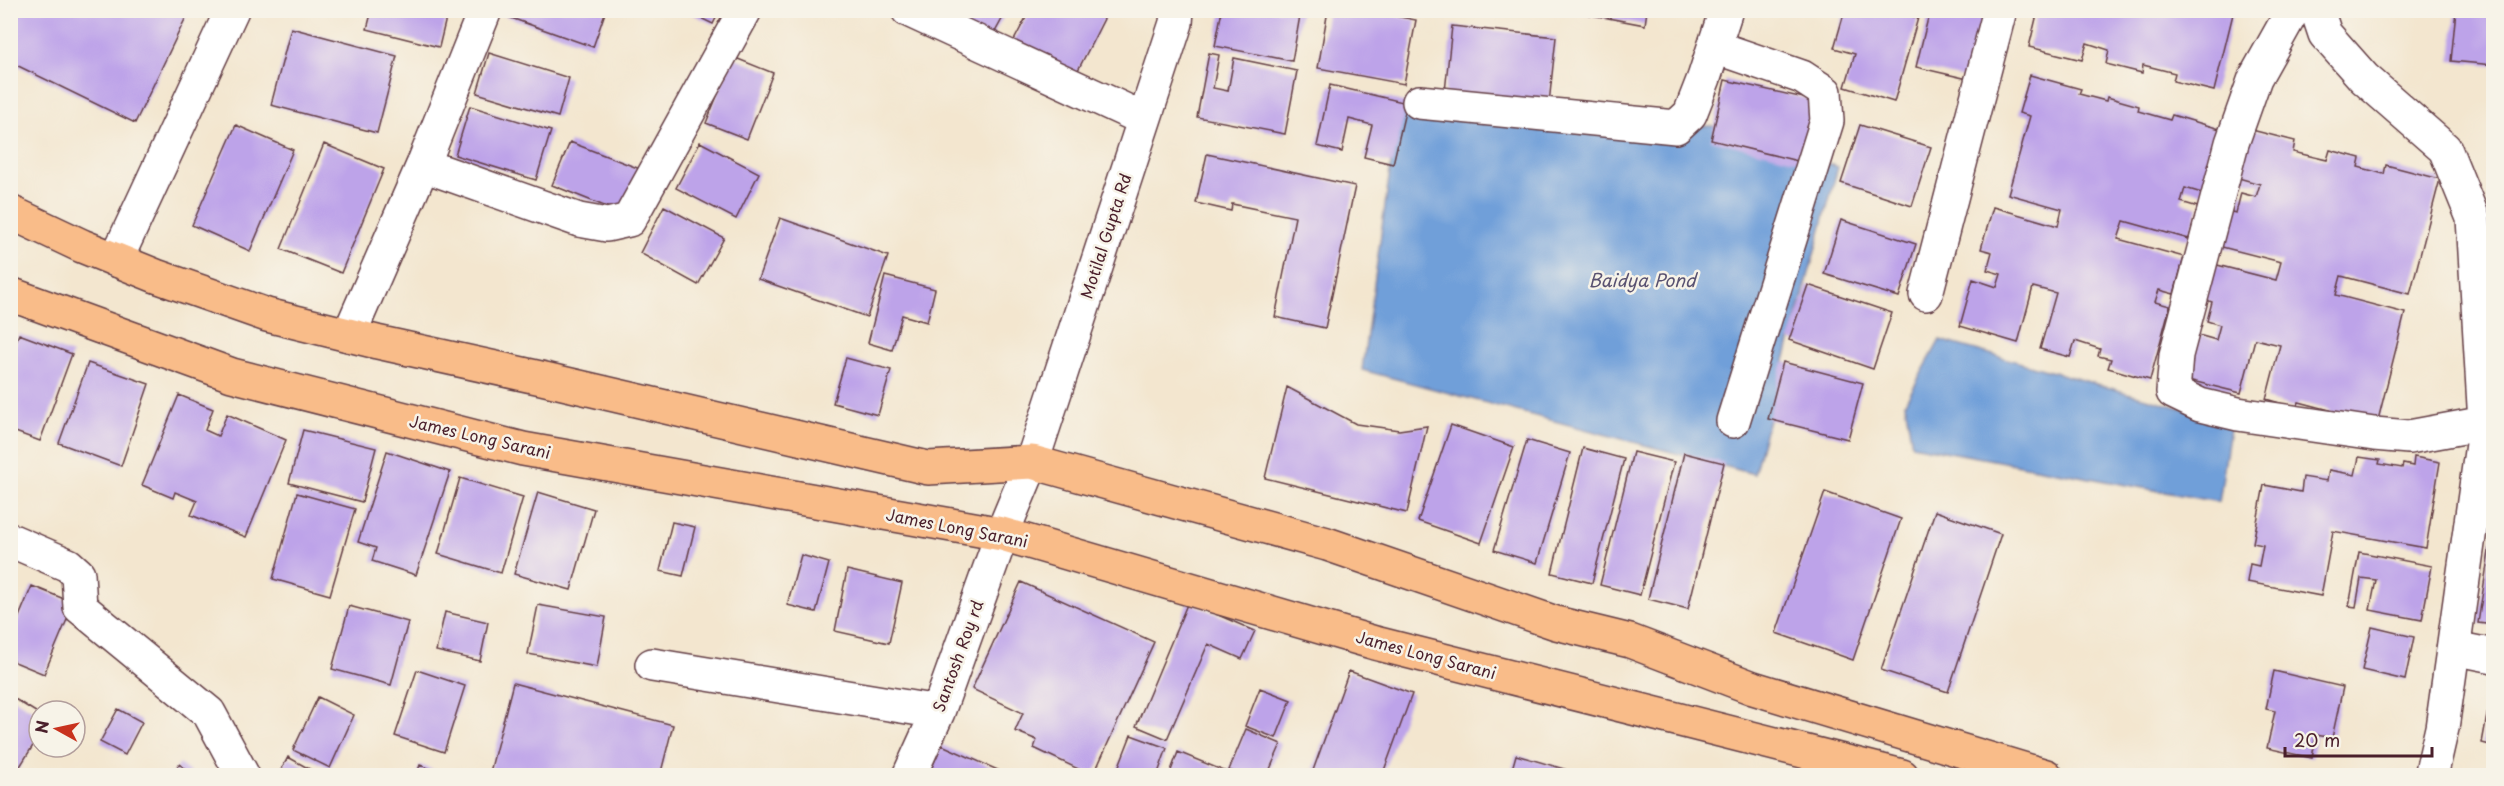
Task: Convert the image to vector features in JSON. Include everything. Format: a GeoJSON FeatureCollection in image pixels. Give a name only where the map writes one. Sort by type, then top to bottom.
{"type":"FeatureCollection","features":[{"type":"Feature","properties":{"kind":"main road"},"geometry":{"type":"LineString","coordinates":[[10,212],[116,260],[267,315],[928,468],[1032,462],[1327,544],[1556,623],[1630,641],[1753,688],[2046,776]]}},
{"type":"Feature","properties":{"kind":"main road","name":"James Long Sarani"},"geometry":{"type":"LineString","coordinates":[[10,294],[232,375],[523,449],[1002,534],[1375,643],[1902,776]]}},
{"type":"Feature","properties":{"kind":"street"},"geometry":{"type":"LineString","coordinates":[[116,260],[232,10]]}},
{"type":"Feature","properties":{"kind":"street"},"geometry":{"type":"LineString","coordinates":[[350,335],[423,165],[485,10]]}},
{"type":"Feature","properties":{"kind":"street"},"geometry":{"type":"LineString","coordinates":[[423,165],[579,220],[607,225],[629,220],[745,10]]}},
{"type":"Feature","properties":{"kind":"street"},"geometry":{"type":"LineString","coordinates":[[908,10],[1144,119]]}},
{"type":"Feature","properties":{"kind":"street","name":"Motilal Gupta Rd"},"geometry":{"type":"LineString","coordinates":[[1002,534],[1032,462],[1176,23],[1177,10]]}},
{"type":"Feature","properties":{"kind":"street"},"geometry":{"type":"LineString","coordinates":[[1419,102],[1676,127],[1689,114],[1715,47],[1726,10]]}},
{"type":"Feature","properties":{"kind":"street"},"geometry":{"type":"LineString","coordinates":[[1926,294],[2000,10]]}},
{"type":"Feature","properties":{"kind":"street"},"geometry":{"type":"LineString","coordinates":[[2293,10],[2255,78],[2232,142],[2176,355],[2173,392],[2200,405],[2238,414],[2374,434],[2409,437],[2489,424]]}},
{"type":"Feature","properties":{"kind":"street"},"geometry":{"type":"LineString","coordinates":[[2317,10],[2325,34],[2364,78],[2445,149],[2473,218],[2489,424],[2442,728],[2431,776]]}},
{"type":"Feature","properties":{"kind":"street"},"geometry":{"type":"LineString","coordinates":[[1715,47],[1802,77],[1825,92],[1827,121],[1733,421]]}},
{"type":"Feature","properties":{"kind":"street","name":"Santosh Roy rd"},"geometry":{"type":"LineString","coordinates":[[909,776],[938,712],[1002,534]]}},
{"type":"Feature","properties":{"kind":"street"},"geometry":{"type":"LineString","coordinates":[[10,540],[68,565],[78,574],[80,607],[209,713],[243,776]]}},
{"type":"Feature","properties":{"kind":"street"},"geometry":{"type":"LineString","coordinates":[[2454,648],[2493,656]]}},
{"type":"Feature","properties":{"kind":"street"},"geometry":{"type":"LineString","coordinates":[[652,665],[938,712]]}},
{"type":"Feature","properties":{"kind":"water","name":"Baidya Pond"},"geometry":{"type":"Polygon","coordinates":[[[1398,113],[1730,127],[1838,167],[1754,474],[1362,370],[1398,113]]]}},
{"type":"Feature","properties":{"kind":"water"},"geometry":{"type":"Polygon","coordinates":[[[1940,340],[2231,422],[2219,502],[1912,445],[1905,403],[1940,340]]]}},
{"type":"Feature","properties":{"kind":"building"},"geometry":{"type":"Polygon","coordinates":[[[10,10],[179,10],[187,15],[135,123],[10,62],[10,10]]]}},
{"type":"Feature","properties":{"kind":"building"},"geometry":{"type":"Polygon","coordinates":[[[372,10],[448,10],[439,47],[367,29],[372,10]]]}},
{"type":"Feature","properties":{"kind":"building"},"geometry":{"type":"Polygon","coordinates":[[[498,10],[606,10],[593,47],[497,13],[498,10]]]}},
{"type":"Feature","properties":{"kind":"building"},"geometry":{"type":"Polygon","coordinates":[[[684,10],[720,10],[713,24],[684,10]]]}},
{"type":"Feature","properties":{"kind":"building"},"geometry":{"type":"Polygon","coordinates":[[[915,10],[1007,10],[989,43],[915,10]]]}},
{"type":"Feature","properties":{"kind":"building"},"geometry":{"type":"Polygon","coordinates":[[[1030,10],[1108,11],[1073,80],[1010,48],[1030,10]]]}},
{"type":"Feature","properties":{"kind":"building"},"geometry":{"type":"Polygon","coordinates":[[[1222,10],[1301,10],[1292,61],[1215,46],[1222,10]]]}},
{"type":"Feature","properties":{"kind":"building"},"geometry":{"type":"Polygon","coordinates":[[[1328,10],[1364,10],[1416,20],[1404,84],[1318,68],[1328,10]]]}},
{"type":"Feature","properties":{"kind":"building"},"geometry":{"type":"Polygon","coordinates":[[[1566,10],[1647,10],[1645,25],[1566,10]]]}},
{"type":"Feature","properties":{"kind":"building"},"geometry":{"type":"Polygon","coordinates":[[[1845,10],[1892,10],[1918,18],[1894,102],[1845,87],[1855,54],[1834,48],[1845,10]]]}},
{"type":"Feature","properties":{"kind":"building"},"geometry":{"type":"Polygon","coordinates":[[[1930,10],[1968,10],[1984,14],[1968,79],[1916,67],[1930,10]]]}},
{"type":"Feature","properties":{"kind":"building"},"geometry":{"type":"Polygon","coordinates":[[[2038,10],[2234,10],[2214,91],[2173,81],[2175,73],[2143,65],[2142,73],[2106,64],[2109,50],[2087,43],[2082,60],[2029,47],[2038,10]]]}},
{"type":"Feature","properties":{"kind":"building"},"geometry":{"type":"Polygon","coordinates":[[[2456,10],[2494,13],[2494,65],[2451,61],[2456,10]]]}},
{"type":"Feature","properties":{"kind":"building"},"geometry":{"type":"Polygon","coordinates":[[[1452,26],[1556,37],[1548,113],[1444,101],[1452,26]]]}},
{"type":"Feature","properties":{"kind":"building"},"geometry":{"type":"Polygon","coordinates":[[[291,28],[397,56],[377,133],[271,105],[291,28]]]}},
{"type":"Feature","properties":{"kind":"building"},"geometry":{"type":"Polygon","coordinates":[[[489,53],[569,78],[558,117],[477,93],[489,53]]]}},
{"type":"Feature","properties":{"kind":"building"},"geometry":{"type":"Polygon","coordinates":[[[1209,53],[1219,55],[1213,88],[1228,91],[1234,58],[1297,71],[1285,134],[1197,117],[1209,53]]]}},
{"type":"Feature","properties":{"kind":"building"},"geometry":{"type":"Polygon","coordinates":[[[733,57],[773,73],[747,139],[706,123],[733,57]]]}},
{"type":"Feature","properties":{"kind":"building"},"geometry":{"type":"Polygon","coordinates":[[[2030,75],[2081,89],[2079,94],[2106,101],[2107,97],[2139,106],[2138,111],[2170,120],[2172,115],[2220,129],[2202,193],[2185,188],[2181,202],[2198,207],[2189,239],[2124,221],[2118,239],[2184,257],[2174,294],[2159,290],[2155,302],[2170,306],[2150,380],[2108,368],[2111,359],[2098,356],[2100,349],[2075,341],[2070,357],[2040,349],[2056,293],[2033,287],[2018,343],[1960,326],[1973,279],[1997,287],[2001,274],[1987,270],[1992,252],[1981,249],[1993,207],[2058,226],[2062,209],[2008,194],[2030,116],[2019,113],[2030,75]]]}},
{"type":"Feature","properties":{"kind":"building"},"geometry":{"type":"Polygon","coordinates":[[[1725,80],[1817,101],[1802,162],[1711,140],[1725,80]]]}},
{"type":"Feature","properties":{"kind":"building"},"geometry":{"type":"Polygon","coordinates":[[[1330,85],[1407,103],[1393,164],[1364,157],[1372,125],[1349,119],[1342,152],[1317,146],[1330,85]]]}},
{"type":"Feature","properties":{"kind":"building"},"geometry":{"type":"Polygon","coordinates":[[[470,106],[551,131],[536,180],[455,155],[470,106]]]}},
{"type":"Feature","properties":{"kind":"building"},"geometry":{"type":"Polygon","coordinates":[[[236,125],[293,150],[250,251],[192,225],[236,125]]]}},
{"type":"Feature","properties":{"kind":"building"},"geometry":{"type":"Polygon","coordinates":[[[1860,125],[1931,147],[1912,206],[1841,183],[1860,125]]]}},
{"type":"Feature","properties":{"kind":"building"},"geometry":{"type":"Polygon","coordinates":[[[2248,129],[2295,141],[2293,152],[2327,160],[2330,150],[2360,158],[2358,167],[2384,174],[2386,165],[2440,179],[2410,294],[2341,276],[2336,295],[2405,313],[2376,428],[2328,416],[2330,410],[2299,402],[2297,408],[2266,399],[2280,345],[2255,339],[2241,393],[2184,379],[2195,334],[2216,340],[2220,325],[2207,321],[2212,302],[2204,299],[2213,264],[2276,280],[2281,262],[2218,246],[2227,211],[2236,213],[2241,193],[2256,197],[2260,184],[2235,177],[2248,129]]]}},
{"type":"Feature","properties":{"kind":"building"},"geometry":{"type":"Polygon","coordinates":[[[570,142],[640,169],[622,213],[552,185],[570,142]]]}},
{"type":"Feature","properties":{"kind":"building"},"geometry":{"type":"Polygon","coordinates":[[[700,142],[759,173],[736,219],[676,188],[700,142]]]}},
{"type":"Feature","properties":{"kind":"building"},"geometry":{"type":"Polygon","coordinates":[[[324,144],[384,169],[341,273],[281,249],[324,144]]]}},
{"type":"Feature","properties":{"kind":"building"},"geometry":{"type":"Polygon","coordinates":[[[1207,154],[1355,186],[1325,328],[1275,317],[1295,217],[1232,204],[1231,211],[1196,203],[1207,154]]]}},
{"type":"Feature","properties":{"kind":"building"},"geometry":{"type":"Polygon","coordinates":[[[664,206],[724,238],[698,285],[640,253],[664,206]]]}},
{"type":"Feature","properties":{"kind":"building"},"geometry":{"type":"Polygon","coordinates":[[[780,218],[888,256],[867,317],[758,279],[780,218]]]}},
{"type":"Feature","properties":{"kind":"building"},"geometry":{"type":"Polygon","coordinates":[[[1841,220],[1916,244],[1899,297],[1824,274],[1841,220]]]}},
{"type":"Feature","properties":{"kind":"building"},"geometry":{"type":"Polygon","coordinates":[[[885,276],[935,289],[927,322],[902,315],[892,350],[868,343],[885,276]]]}},
{"type":"Feature","properties":{"kind":"building"},"geometry":{"type":"Polygon","coordinates":[[[1808,285],[1892,313],[1873,369],[1789,340],[1808,285]]]}},
{"type":"Feature","properties":{"kind":"building"},"geometry":{"type":"Polygon","coordinates":[[[19,334],[72,354],[40,441],[10,430],[10,357],[19,334]]]}},
{"type":"Feature","properties":{"kind":"building"},"geometry":{"type":"Polygon","coordinates":[[[846,358],[891,370],[878,415],[833,403],[846,358]]]}},
{"type":"Feature","properties":{"kind":"building"},"geometry":{"type":"Polygon","coordinates":[[[1783,362],[1863,383],[1848,439],[1768,419],[1783,362]]]}},
{"type":"Feature","properties":{"kind":"building"},"geometry":{"type":"Polygon","coordinates":[[[88,363],[149,384],[121,466],[59,443],[88,363]]]}},
{"type":"Feature","properties":{"kind":"building"},"geometry":{"type":"Polygon","coordinates":[[[1287,387],[1356,424],[1399,430],[1427,426],[1407,513],[1265,478],[1287,387]]]}},
{"type":"Feature","properties":{"kind":"building"},"geometry":{"type":"Polygon","coordinates":[[[179,395],[213,409],[205,430],[218,436],[227,414],[286,440],[246,537],[191,515],[197,501],[175,492],[173,498],[142,485],[179,395]]]}},
{"type":"Feature","properties":{"kind":"building"},"geometry":{"type":"Polygon","coordinates":[[[1451,425],[1514,447],[1481,543],[1418,521],[1451,425]]]}},
{"type":"Feature","properties":{"kind":"building"},"geometry":{"type":"Polygon","coordinates":[[[303,430],[376,448],[362,502],[289,483],[303,430]]]}},
{"type":"Feature","properties":{"kind":"building"},"geometry":{"type":"Polygon","coordinates":[[[1527,440],[1570,453],[1537,563],[1494,550],[1527,440]]]}},
{"type":"Feature","properties":{"kind":"building"},"geometry":{"type":"Polygon","coordinates":[[[1583,448],[1624,459],[1592,583],[1552,573],[1583,448]]]}},
{"type":"Feature","properties":{"kind":"building"},"geometry":{"type":"Polygon","coordinates":[[[387,451],[450,472],[416,575],[372,561],[376,548],[358,542],[387,451]]]}},
{"type":"Feature","properties":{"kind":"building"},"geometry":{"type":"Polygon","coordinates":[[[1633,452],[1674,462],[1640,595],[1600,585],[1633,452]]]}},
{"type":"Feature","properties":{"kind":"building"},"geometry":{"type":"Polygon","coordinates":[[[1684,453],[1724,463],[1688,609],[1648,599],[1684,453]]]}},
{"type":"Feature","properties":{"kind":"building"},"geometry":{"type":"Polygon","coordinates":[[[2359,457],[2380,460],[2379,464],[2402,468],[2403,464],[2413,466],[2414,457],[2440,462],[2426,548],[2333,531],[2321,596],[2247,582],[2250,564],[2259,566],[2263,545],[2253,543],[2264,485],[2301,492],[2303,477],[2327,481],[2329,470],[2355,475],[2359,457]]]}},
{"type":"Feature","properties":{"kind":"building"},"geometry":{"type":"Polygon","coordinates":[[[460,478],[523,497],[501,573],[438,554],[460,478]]]}},
{"type":"Feature","properties":{"kind":"building"},"geometry":{"type":"Polygon","coordinates":[[[538,492],[594,509],[571,590],[514,574],[538,492]]]}},
{"type":"Feature","properties":{"kind":"building"},"geometry":{"type":"Polygon","coordinates":[[[1825,492],[1901,519],[1853,660],[1776,633],[1825,492]]]}},
{"type":"Feature","properties":{"kind":"building"},"geometry":{"type":"Polygon","coordinates":[[[297,493],[355,509],[330,595],[273,579],[297,493]]]}},
{"type":"Feature","properties":{"kind":"building"},"geometry":{"type":"Polygon","coordinates":[[[1935,511],[2001,534],[1948,692],[1881,670],[1935,511]]]}},
{"type":"Feature","properties":{"kind":"building"},"geometry":{"type":"Polygon","coordinates":[[[672,522],[695,527],[683,576],[660,571],[672,522]]]}},
{"type":"Feature","properties":{"kind":"building"},"geometry":{"type":"Polygon","coordinates":[[[2492,532],[2494,532],[2494,625],[2478,623],[2492,532]]]}},
{"type":"Feature","properties":{"kind":"building"},"geometry":{"type":"Polygon","coordinates":[[[2359,552],[2432,566],[2422,620],[2370,610],[2376,580],[2361,578],[2356,607],[2349,606],[2359,552]]]}},
{"type":"Feature","properties":{"kind":"building"},"geometry":{"type":"Polygon","coordinates":[[[801,555],[829,563],[816,612],[787,605],[801,555]]]}},
{"type":"Feature","properties":{"kind":"building"},"geometry":{"type":"Polygon","coordinates":[[[847,570],[902,583],[889,643],[835,631],[847,570]]]}},
{"type":"Feature","properties":{"kind":"building"},"geometry":{"type":"Polygon","coordinates":[[[1021,582],[1154,642],[1093,776],[1034,748],[1037,740],[1015,731],[1023,713],[972,689],[1021,582]]]}},
{"type":"Feature","properties":{"kind":"building"},"geometry":{"type":"Polygon","coordinates":[[[32,586],[74,603],[44,674],[10,660],[10,638],[32,586]]]}},
{"type":"Feature","properties":{"kind":"building"},"geometry":{"type":"Polygon","coordinates":[[[1188,602],[1255,631],[1242,659],[1208,644],[1167,739],[1136,726],[1188,602]]]}},
{"type":"Feature","properties":{"kind":"building"},"geometry":{"type":"Polygon","coordinates":[[[538,605],[606,617],[597,667],[528,654],[538,605]]]}},
{"type":"Feature","properties":{"kind":"building"},"geometry":{"type":"Polygon","coordinates":[[[349,606],[408,622],[391,685],[332,669],[349,606]]]}},
{"type":"Feature","properties":{"kind":"building"},"geometry":{"type":"Polygon","coordinates":[[[445,612],[488,622],[480,661],[436,651],[445,612]]]}},
{"type":"Feature","properties":{"kind":"building"},"geometry":{"type":"Polygon","coordinates":[[[2372,627],[2414,637],[2405,680],[2362,670],[2372,627]]]}},
{"type":"Feature","properties":{"kind":"building"},"geometry":{"type":"Polygon","coordinates":[[[417,670],[465,686],[444,752],[395,736],[417,670]]]}},
{"type":"Feature","properties":{"kind":"building"},"geometry":{"type":"Polygon","coordinates":[[[1349,671],[1412,694],[1382,776],[1311,776],[1349,671]]]}},
{"type":"Feature","properties":{"kind":"building"},"geometry":{"type":"Polygon","coordinates":[[[2274,671],[2343,687],[2332,738],[2316,735],[2312,758],[2267,748],[2275,711],[2266,709],[2274,671]]]}},
{"type":"Feature","properties":{"kind":"building"},"geometry":{"type":"Polygon","coordinates":[[[513,683],[673,725],[660,776],[489,776],[513,683]]]}},
{"type":"Feature","properties":{"kind":"building"},"geometry":{"type":"Polygon","coordinates":[[[1260,688],[1291,700],[1276,738],[1245,726],[1260,688]]]}},
{"type":"Feature","properties":{"kind":"building"},"geometry":{"type":"Polygon","coordinates":[[[2492,688],[2494,688],[2494,746],[2482,743],[2492,688]]]}},
{"type":"Feature","properties":{"kind":"building"},"geometry":{"type":"Polygon","coordinates":[[[10,696],[27,707],[27,755],[14,776],[10,776],[10,696]]]}},
{"type":"Feature","properties":{"kind":"building"},"geometry":{"type":"Polygon","coordinates":[[[318,697],[354,715],[330,768],[293,750],[318,697]]]}},
{"type":"Feature","properties":{"kind":"building"},"geometry":{"type":"Polygon","coordinates":[[[118,709],[142,722],[125,755],[100,742],[118,709]]]}},
{"type":"Feature","properties":{"kind":"building"},"geometry":{"type":"Polygon","coordinates":[[[1246,729],[1281,744],[1267,776],[1242,776],[1229,770],[1246,729]]]}},
{"type":"Feature","properties":{"kind":"building"},"geometry":{"type":"Polygon","coordinates":[[[1131,735],[1167,748],[1157,776],[1115,776],[1131,735]]]}},
{"type":"Feature","properties":{"kind":"building"},"geometry":{"type":"Polygon","coordinates":[[[942,745],[1011,776],[928,776],[942,745]]]}},
{"type":"Feature","properties":{"kind":"building"},"geometry":{"type":"Polygon","coordinates":[[[1178,752],[1234,775],[1234,776],[1169,776],[1178,752]]]}},
{"type":"Feature","properties":{"kind":"building"},"geometry":{"type":"Polygon","coordinates":[[[1516,755],[1585,775],[1510,776],[1516,755]]]}},
{"type":"Feature","properties":{"kind":"building"},"geometry":{"type":"Polygon","coordinates":[[[288,757],[322,776],[278,776],[288,757]]]}},
{"type":"Feature","properties":{"kind":"building"},"geometry":{"type":"Polygon","coordinates":[[[179,764],[195,776],[171,776],[179,764]]]}},
{"type":"Feature","properties":{"kind":"building"},"geometry":{"type":"Polygon","coordinates":[[[420,765],[447,775],[447,776],[416,776],[420,765]]]}}]}
